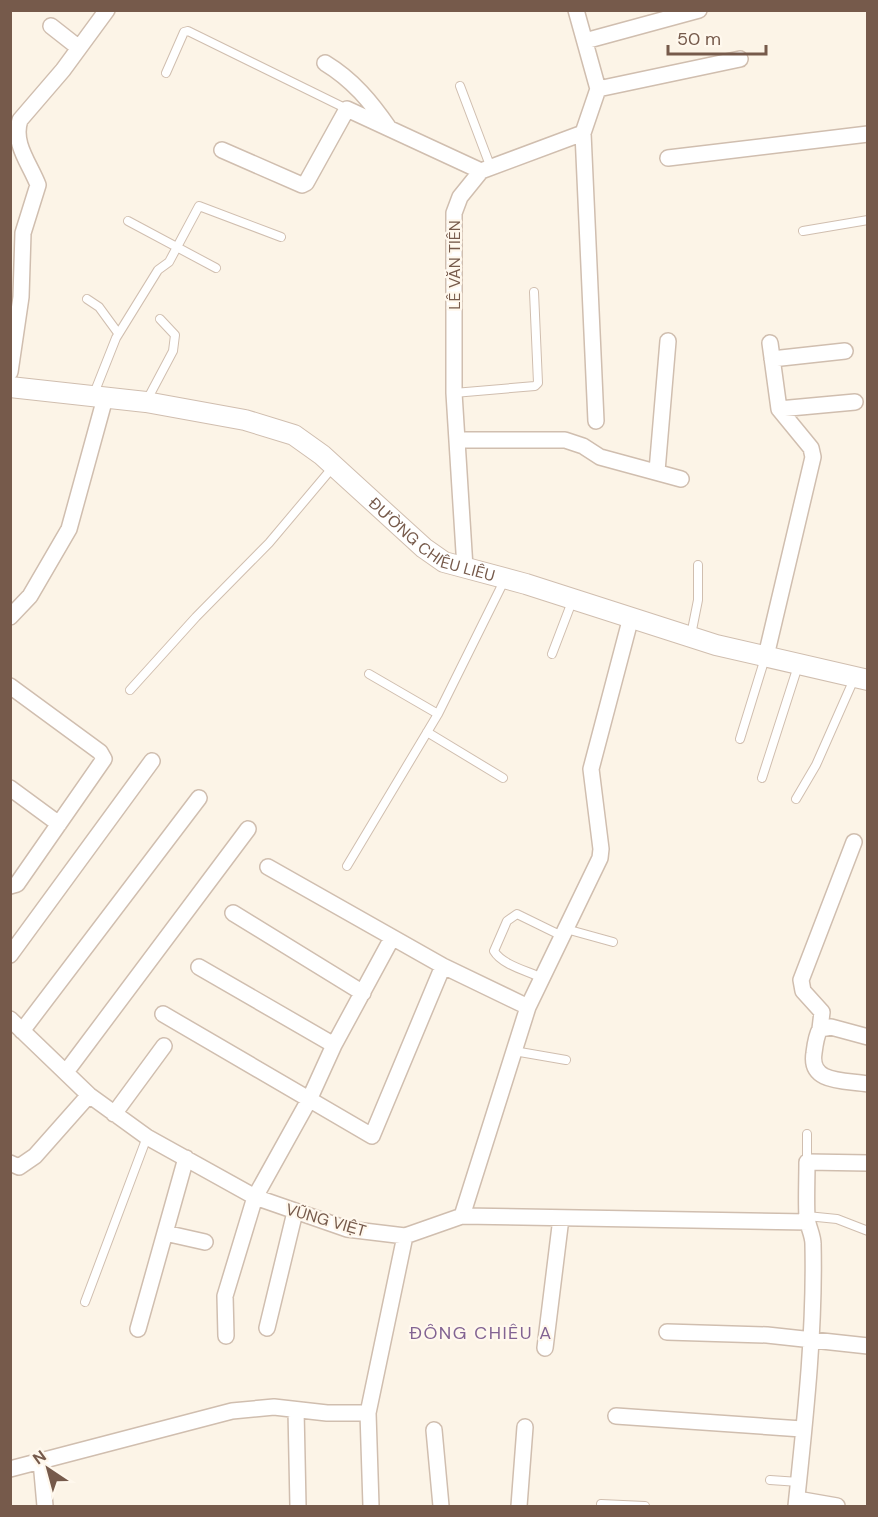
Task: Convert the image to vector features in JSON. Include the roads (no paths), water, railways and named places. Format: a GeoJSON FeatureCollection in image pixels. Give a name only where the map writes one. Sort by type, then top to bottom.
{"type":"FeatureCollection","features":[{"type":"Feature","properties":{"kind":"street"},"geometry":{"type":"LineString","coordinates":[[10,372],[21,297],[23,233],[38,185],[19,144],[16,130],[20,120],[107,10]]}},
{"type":"Feature","properties":{"kind":"street"},"geometry":{"type":"LineString","coordinates":[[576,10],[598,89],[583,133],[596,421]]}},
{"type":"Feature","properties":{"kind":"street"},"geometry":{"type":"LineString","coordinates":[[585,40],[699,10]]}},
{"type":"Feature","properties":{"kind":"street"},"geometry":{"type":"LineString","coordinates":[[51,26],[79,48]]}},
{"type":"Feature","properties":{"kind":"street"},"geometry":{"type":"LineString","coordinates":[[598,89],[740,59]]}},
{"type":"Feature","properties":{"kind":"street"},"geometry":{"type":"LineString","coordinates":[[325,63],[345,75],[356,86],[389,128]]}},
{"type":"Feature","properties":{"kind":"street"},"geometry":{"type":"LineString","coordinates":[[222,150],[302,185],[306,183],[346,109],[486,170]]}},
{"type":"Feature","properties":{"kind":"street","name":"LÊ VĂN TIÊN"},"geometry":{"type":"LineString","coordinates":[[465,568],[454,393],[454,213],[460,197],[486,170],[583,133]]}},
{"type":"Feature","properties":{"kind":"street"},"geometry":{"type":"LineString","coordinates":[[668,158],[867,134]]}},
{"type":"Feature","properties":{"kind":"street"},"geometry":{"type":"LineString","coordinates":[[657,471],[668,341]]}},
{"type":"Feature","properties":{"kind":"street"},"geometry":{"type":"LineString","coordinates":[[766,656],[813,458],[811,448],[779,409],[770,343]]}},
{"type":"Feature","properties":{"kind":"street"},"geometry":{"type":"LineString","coordinates":[[772,359],[845,351]]}},
{"type":"Feature","properties":{"kind":"street","name":"ĐƯỜNG CHIÊU LIÊU"},"geometry":{"type":"LineString","coordinates":[[10,387],[146,402],[245,420],[294,435],[334,466],[424,548],[444,562],[574,599],[691,637],[861,679]]}},
{"type":"Feature","properties":{"kind":"street"},"geometry":{"type":"LineString","coordinates":[[10,617],[30,596],[69,529],[99,398]]}},
{"type":"Feature","properties":{"kind":"street"},"geometry":{"type":"LineString","coordinates":[[779,409],[855,402]]}},
{"type":"Feature","properties":{"kind":"street"},"geometry":{"type":"LineString","coordinates":[[457,440],[565,440],[583,446],[600,457],[681,479]]}},
{"type":"Feature","properties":{"kind":"street"},"geometry":{"type":"LineString","coordinates":[[462,1216],[528,1007],[600,858],[601,849],[591,769],[631,617]]}},
{"type":"Feature","properties":{"kind":"street"},"geometry":{"type":"LineString","coordinates":[[10,686],[100,752],[104,759],[17,884],[10,886]]}},
{"type":"Feature","properties":{"kind":"street"},"geometry":{"type":"LineString","coordinates":[[10,956],[152,761]]}},
{"type":"Feature","properties":{"kind":"street"},"geometry":{"type":"LineString","coordinates":[[10,788],[59,824]]}},
{"type":"Feature","properties":{"kind":"street"},"geometry":{"type":"LineString","coordinates":[[22,1031],[198,798]]}},
{"type":"Feature","properties":{"kind":"street"},"geometry":{"type":"LineString","coordinates":[[66,1072],[248,829]]}},
{"type":"Feature","properties":{"kind":"street"},"geometry":{"type":"LineString","coordinates":[[854,842],[801,980],[802,991],[822,1012],[812,1061],[817,1073],[822,1077],[867,1084]]}},
{"type":"Feature","properties":{"kind":"street"},"geometry":{"type":"LineString","coordinates":[[268,867],[443,966],[528,1007]]}},
{"type":"Feature","properties":{"kind":"street"},"geometry":{"type":"LineString","coordinates":[[233,913],[363,993]]}},
{"type":"Feature","properties":{"kind":"street"},"geometry":{"type":"LineString","coordinates":[[226,1336],[225,1296],[255,1197],[309,1100],[334,1045],[392,938]]}},
{"type":"Feature","properties":{"kind":"street"},"geometry":{"type":"LineString","coordinates":[[163,1014],[372,1136],[443,966]]}},
{"type":"Feature","properties":{"kind":"street"},"geometry":{"type":"LineString","coordinates":[[199,967],[334,1045]]}},
{"type":"Feature","properties":{"kind":"street","name":"VŨNG VIỆT"},"geometry":{"type":"LineString","coordinates":[[10,1019],[89,1095],[147,1137],[255,1197],[347,1229],[405,1236],[462,1216],[807,1219]]}},
{"type":"Feature","properties":{"kind":"street"},"geometry":{"type":"LineString","coordinates":[[820,1029],[831,1027],[867,1037]]}},
{"type":"Feature","properties":{"kind":"street"},"geometry":{"type":"LineString","coordinates":[[114,1114],[164,1046]]}},
{"type":"Feature","properties":{"kind":"street"},"geometry":{"type":"LineString","coordinates":[[10,1163],[19,1167],[35,1156],[89,1095]]}},
{"type":"Feature","properties":{"kind":"street"},"geometry":{"type":"LineString","coordinates":[[138,1329],[186,1158]]}},
{"type":"Feature","properties":{"kind":"street"},"geometry":{"type":"LineString","coordinates":[[837,1506],[796,1503],[803,1461],[802,1429],[811,1338],[813,1242],[807,1219],[807,1162],[867,1163]]}},
{"type":"Feature","properties":{"kind":"street"},"geometry":{"type":"LineString","coordinates":[[267,1328],[295,1212]]}},
{"type":"Feature","properties":{"kind":"street"},"geometry":{"type":"LineString","coordinates":[[545,1348],[561,1218]]}},
{"type":"Feature","properties":{"kind":"street"},"geometry":{"type":"LineString","coordinates":[[165,1233],[205,1242]]}},
{"type":"Feature","properties":{"kind":"street"},"geometry":{"type":"LineString","coordinates":[[371,1506],[368,1413],[405,1236]]}},
{"type":"Feature","properties":{"kind":"street"},"geometry":{"type":"LineString","coordinates":[[667,1332],[811,1338],[867,1346]]}},
{"type":"Feature","properties":{"kind":"street"},"geometry":{"type":"LineString","coordinates":[[10,1469],[232,1411],[274,1407],[368,1413]]}},
{"type":"Feature","properties":{"kind":"street"},"geometry":{"type":"LineString","coordinates":[[296,1410],[298,1506]]}},
{"type":"Feature","properties":{"kind":"street"},"geometry":{"type":"LineString","coordinates":[[616,1416],[802,1429]]}},
{"type":"Feature","properties":{"kind":"street"},"geometry":{"type":"LineString","coordinates":[[519,1506],[525,1427]]}},
{"type":"Feature","properties":{"kind":"street"},"geometry":{"type":"LineString","coordinates":[[434,1430],[441,1506]]}},
{"type":"Feature","properties":{"kind":"street"},"geometry":{"type":"LineString","coordinates":[[41,1461],[45,1506]]}},
{"type":"Feature","properties":{"kind":"lane"},"geometry":{"type":"LineString","coordinates":[[166,73],[184,32],[188,31],[346,109]]}},
{"type":"Feature","properties":{"kind":"lane"},"geometry":{"type":"LineString","coordinates":[[460,86],[486,170]]}},
{"type":"Feature","properties":{"kind":"lane"},"geometry":{"type":"LineString","coordinates":[[99,398],[118,333],[158,270],[170,262],[191,217],[201,206],[281,237]]}},
{"type":"Feature","properties":{"kind":"lane"},"geometry":{"type":"LineString","coordinates":[[803,231],[867,220]]}},
{"type":"Feature","properties":{"kind":"lane"},"geometry":{"type":"LineString","coordinates":[[128,221],[216,268]]}},
{"type":"Feature","properties":{"kind":"lane"},"geometry":{"type":"LineString","coordinates":[[454,393],[535,386],[538,383],[534,292]]}},
{"type":"Feature","properties":{"kind":"lane"},"geometry":{"type":"LineString","coordinates":[[87,299],[99,307],[118,333]]}},
{"type":"Feature","properties":{"kind":"lane"},"geometry":{"type":"LineString","coordinates":[[146,402],[173,351],[175,335],[160,319]]}},
{"type":"Feature","properties":{"kind":"lane"},"geometry":{"type":"LineString","coordinates":[[130,690],[269,543],[334,466]]}},
{"type":"Feature","properties":{"kind":"lane"},"geometry":{"type":"LineString","coordinates":[[691,637],[698,600],[698,564]]}},
{"type":"Feature","properties":{"kind":"lane"},"geometry":{"type":"LineString","coordinates":[[347,866],[438,714],[505,579]]}},
{"type":"Feature","properties":{"kind":"lane"},"geometry":{"type":"LineString","coordinates":[[552,654],[574,599]]}},
{"type":"Feature","properties":{"kind":"lane"},"geometry":{"type":"LineString","coordinates":[[740,739],[766,656]]}},
{"type":"Feature","properties":{"kind":"lane"},"geometry":{"type":"LineString","coordinates":[[762,778],[799,664]]}},
{"type":"Feature","properties":{"kind":"lane"},"geometry":{"type":"LineString","coordinates":[[369,674],[438,714]]}},
{"type":"Feature","properties":{"kind":"lane"},"geometry":{"type":"LineString","coordinates":[[796,799],[861,679]]}},
{"type":"Feature","properties":{"kind":"lane"},"geometry":{"type":"LineString","coordinates":[[428,732],[503,778]]}},
{"type":"Feature","properties":{"kind":"lane"},"geometry":{"type":"LineString","coordinates":[[542,978],[501,960],[495,954],[494,951],[507,921],[517,914],[564,932],[613,942]]}},
{"type":"Feature","properties":{"kind":"lane"},"geometry":{"type":"LineString","coordinates":[[514,1051],[566,1060]]}},
{"type":"Feature","properties":{"kind":"lane"},"geometry":{"type":"LineString","coordinates":[[807,1134],[807,1162]]}},
{"type":"Feature","properties":{"kind":"lane"},"geometry":{"type":"LineString","coordinates":[[85,1302],[147,1137]]}},
{"type":"Feature","properties":{"kind":"lane"},"geometry":{"type":"LineString","coordinates":[[807,1219],[837,1219],[867,1231]]}},
{"type":"Feature","properties":{"kind":"lane"},"geometry":{"type":"LineString","coordinates":[[770,1480],[799,1482]]}},
{"type":"Feature","properties":{"kind":"lane"},"geometry":{"type":"LineString","coordinates":[[601,1504],[645,1506]]}},
{"type":"Feature","properties":{"kind":"district","name":"ĐÔNG CHIÊU A"},"geometry":{"type":"Point","coordinates":[481,1333]}}]}
